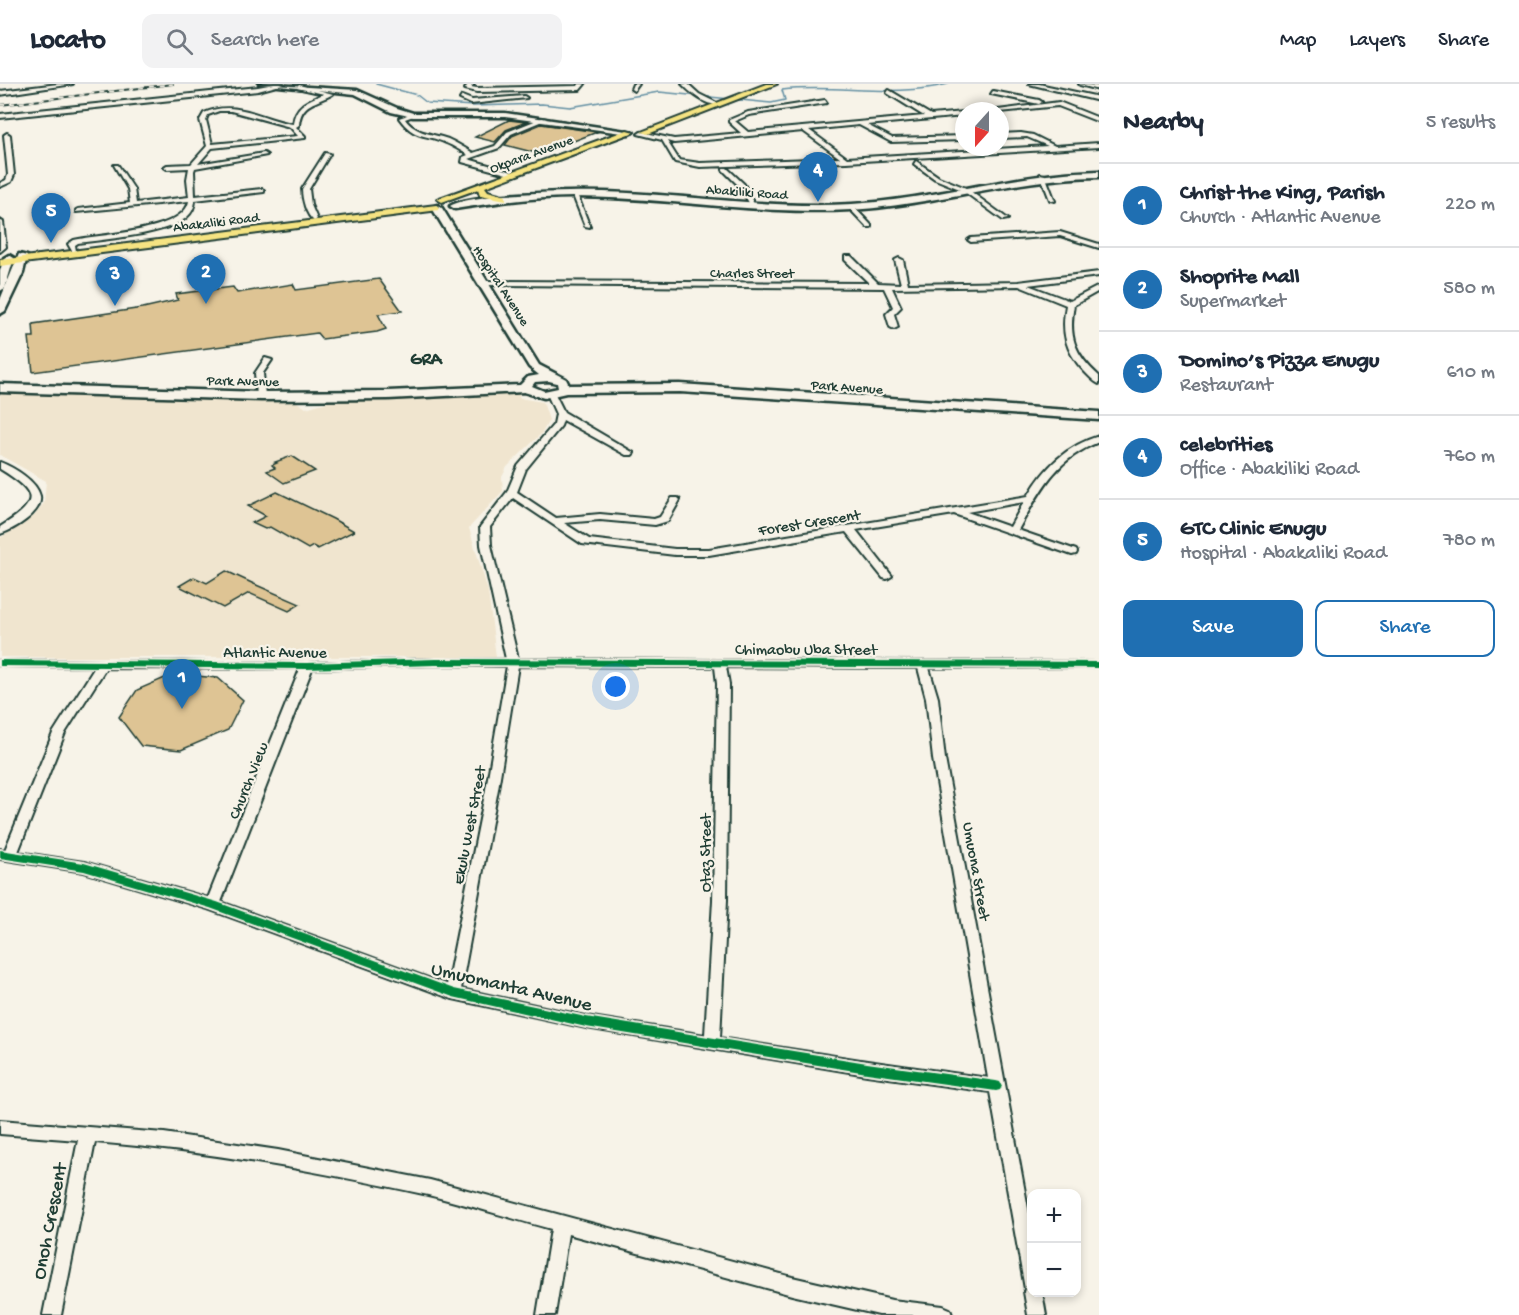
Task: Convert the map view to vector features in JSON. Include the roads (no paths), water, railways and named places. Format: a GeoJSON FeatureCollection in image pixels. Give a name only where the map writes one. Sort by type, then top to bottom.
{"type":"FeatureCollection","features":[{"type":"Feature","properties":{"kind":"main road"},"geometry":{"type":"LineString","coordinates":[[263,84],[365,91],[401,108],[423,114],[509,114],[636,132]]}},
{"type":"Feature","properties":{"kind":"main road","name":"Okpara Avenue"},"geometry":{"type":"LineString","coordinates":[[721,101],[762,84]]}},
{"type":"Feature","properties":{"kind":"main road","name":"Okpara Avenue"},"geometry":{"type":"LineString","coordinates":[[438,208],[454,204],[483,189],[536,168],[773,84]]}},
{"type":"Feature","properties":{"kind":"main road"},"geometry":{"type":"LineString","coordinates":[[302,85],[357,92],[394,110],[413,115],[498,115],[636,132]]}},
{"type":"Feature","properties":{"kind":"main road","name":"Okpara Avenue"},"geometry":{"type":"LineString","coordinates":[[438,208],[514,174],[536,168]]}},
{"type":"Feature","properties":{"kind":"main road","name":"Abakiliki Road"},"geometry":{"type":"LineString","coordinates":[[454,204],[501,198],[574,194],[753,205],[851,207],[899,202],[1042,175],[1099,174]]}},
{"type":"Feature","properties":{"kind":"main road"},"geometry":{"type":"LineString","coordinates":[[483,189],[485,195],[501,198]]}},
{"type":"Feature","properties":{"kind":"main road","name":"Abakaliki Road"},"geometry":{"type":"LineString","coordinates":[[22,258],[275,227],[314,219],[438,208]]}},
{"type":"Feature","properties":{"kind":"main road","name":"Abakaliki Road"},"geometry":{"type":"LineString","coordinates":[[4,260],[438,208]]}},
{"type":"Feature","properties":{"kind":"main road","name":"Hospital Avenue"},"geometry":{"type":"LineString","coordinates":[[438,208],[485,283],[531,379]]}},
{"type":"Feature","properties":{"kind":"main road"},"geometry":{"type":"LineString","coordinates":[[0,311],[18,273],[22,258]]}},
{"type":"Feature","properties":{"kind":"main road"},"geometry":{"type":"LineString","coordinates":[[0,288],[4,260]]}},
{"type":"Feature","properties":{"kind":"main road"},"geometry":{"type":"LineString","coordinates":[[553,378],[564,386],[551,394],[534,393],[531,379],[553,378]]}},
{"type":"Feature","properties":{"kind":"main road","name":"Park Avenue"},"geometry":{"type":"LineString","coordinates":[[4,389],[261,396],[388,395],[485,389],[531,379]]}},
{"type":"Feature","properties":{"kind":"main road","name":"Park Avenue"},"geometry":{"type":"LineString","coordinates":[[564,386],[680,388],[847,401],[1099,416]]}},
{"type":"Feature","properties":{"kind":"street"},"geometry":{"type":"LineString","coordinates":[[17,84],[20,91]]}},
{"type":"Feature","properties":{"kind":"street"},"geometry":{"type":"LineString","coordinates":[[0,92],[70,84]]}},
{"type":"Feature","properties":{"kind":"street"},"geometry":{"type":"LineString","coordinates":[[471,84],[467,88],[491,90],[580,88],[582,84]]}},
{"type":"Feature","properties":{"kind":"street"},"geometry":{"type":"LineString","coordinates":[[685,84],[699,97],[721,101]]}},
{"type":"Feature","properties":{"kind":"street"},"geometry":{"type":"LineString","coordinates":[[1032,84],[1099,99]]}},
{"type":"Feature","properties":{"kind":"street"},"geometry":{"type":"LineString","coordinates":[[1082,84],[1099,88]]}},
{"type":"Feature","properties":{"kind":"street"},"geometry":{"type":"LineString","coordinates":[[0,116],[279,85]]}},
{"type":"Feature","properties":{"kind":"street"},"geometry":{"type":"LineString","coordinates":[[292,126],[296,125],[299,111],[307,102],[330,94],[302,85]]}},
{"type":"Feature","properties":{"kind":"street"},"geometry":{"type":"LineString","coordinates":[[491,90],[496,93],[462,98],[471,102],[524,98]]}},
{"type":"Feature","properties":{"kind":"street"},"geometry":{"type":"LineString","coordinates":[[889,92],[930,117]]}},
{"type":"Feature","properties":{"kind":"street"},"geometry":{"type":"LineString","coordinates":[[993,93],[1059,105],[1099,120]]}},
{"type":"Feature","properties":{"kind":"street"},"geometry":{"type":"LineString","coordinates":[[746,134],[730,121],[748,114],[825,102]]}},
{"type":"Feature","properties":{"kind":"street"},"geometry":{"type":"LineString","coordinates":[[1009,110],[1059,105]]}},
{"type":"Feature","properties":{"kind":"street"},"geometry":{"type":"LineString","coordinates":[[74,250],[71,244],[76,241],[154,229],[176,222],[189,213],[192,199],[189,174],[210,146],[302,138],[292,126],[231,109],[218,109],[206,114],[203,120],[210,146]]}},
{"type":"Feature","properties":{"kind":"street"},"geometry":{"type":"LineString","coordinates":[[413,115],[402,118],[409,128],[447,141],[473,155]]}},
{"type":"Feature","properties":{"kind":"street"},"geometry":{"type":"LineString","coordinates":[[636,132],[664,141],[955,115]]}},
{"type":"Feature","properties":{"kind":"street"},"geometry":{"type":"LineString","coordinates":[[514,174],[463,159],[497,147],[509,133],[544,119]]}},
{"type":"Feature","properties":{"kind":"street"},"geometry":{"type":"LineString","coordinates":[[858,122],[891,140],[955,138]]}},
{"type":"Feature","properties":{"kind":"street"},"geometry":{"type":"LineString","coordinates":[[803,128],[846,160]]}},
{"type":"Feature","properties":{"kind":"street"},"geometry":{"type":"LineString","coordinates":[[1009,135],[1023,134],[1037,137],[1052,146]]}},
{"type":"Feature","properties":{"kind":"street"},"geometry":{"type":"LineString","coordinates":[[0,185],[9,181],[11,175],[4,138]]}},
{"type":"Feature","properties":{"kind":"street"},"geometry":{"type":"LineString","coordinates":[[664,141],[677,161],[700,165],[846,160],[1099,145]]}},
{"type":"Feature","properties":{"kind":"street"},"geometry":{"type":"LineString","coordinates":[[314,219],[303,195],[303,189],[321,169],[327,154]]}},
{"type":"Feature","properties":{"kind":"street"},"geometry":{"type":"LineString","coordinates":[[166,167],[194,166],[264,155]]}},
{"type":"Feature","properties":{"kind":"street"},"geometry":{"type":"LineString","coordinates":[[916,163],[937,178],[964,189],[1005,219]]}},
{"type":"Feature","properties":{"kind":"street"},"geometry":{"type":"LineString","coordinates":[[116,166],[130,189],[133,205]]}},
{"type":"Feature","properties":{"kind":"street"},"geometry":{"type":"LineString","coordinates":[[725,169],[742,185],[753,205]]}},
{"type":"Feature","properties":{"kind":"street"},"geometry":{"type":"LineString","coordinates":[[1042,175],[1053,200]]}},
{"type":"Feature","properties":{"kind":"street"},"geometry":{"type":"LineString","coordinates":[[78,211],[262,191]]}},
{"type":"Feature","properties":{"kind":"street"},"geometry":{"type":"LineString","coordinates":[[574,194],[588,226]]}},
{"type":"Feature","properties":{"kind":"street"},"geometry":{"type":"LineString","coordinates":[[851,207],[869,226]]}},
{"type":"Feature","properties":{"kind":"street"},"geometry":{"type":"LineString","coordinates":[[0,222],[2,247],[0,249]]}},
{"type":"Feature","properties":{"kind":"street"},"geometry":{"type":"LineString","coordinates":[[971,240],[1060,234],[1099,246]]}},
{"type":"Feature","properties":{"kind":"street"},"geometry":{"type":"LineString","coordinates":[[848,258],[876,286]]}},
{"type":"Feature","properties":{"kind":"street"},"geometry":{"type":"LineString","coordinates":[[899,260],[905,286]]}},
{"type":"Feature","properties":{"kind":"street","name":"Charles Street"},"geometry":{"type":"LineString","coordinates":[[485,283],[905,286],[1018,284],[1099,274]]}},
{"type":"Feature","properties":{"kind":"street"},"geometry":{"type":"LineString","coordinates":[[1018,284],[1070,304],[1099,288]]}},
{"type":"Feature","properties":{"kind":"street"},"geometry":{"type":"LineString","coordinates":[[887,286],[897,307],[890,315],[894,327]]}},
{"type":"Feature","properties":{"kind":"street"},"geometry":{"type":"LineString","coordinates":[[1070,304],[1065,332],[1069,344],[1099,381]]}},
{"type":"Feature","properties":{"kind":"street"},"geometry":{"type":"LineString","coordinates":[[261,396],[259,373],[268,360]]}},
{"type":"Feature","properties":{"kind":"street"},"geometry":{"type":"LineString","coordinates":[[551,394],[560,414],[629,453]]}},
{"type":"Feature","properties":{"kind":"street"},"geometry":{"type":"LineString","coordinates":[[513,662],[486,545],[485,527],[512,494],[521,468],[554,431],[560,414]]}},
{"type":"Feature","properties":{"kind":"street"},"geometry":{"type":"LineString","coordinates":[[1012,532],[1046,471],[1070,452],[1099,439]]}},
{"type":"Feature","properties":{"kind":"street"},"geometry":{"type":"LineString","coordinates":[[0,465],[24,479],[34,488],[36,495],[31,509],[0,531]]}},
{"type":"Feature","properties":{"kind":"street","name":"Forest Crescent"},"geometry":{"type":"LineString","coordinates":[[512,494],[586,542],[682,552],[728,549],[1031,498]]}},
{"type":"Feature","properties":{"kind":"street"},"geometry":{"type":"LineString","coordinates":[[556,521],[600,517],[655,522],[664,519],[675,500]]}},
{"type":"Feature","properties":{"kind":"street"},"geometry":{"type":"LineString","coordinates":[[955,511],[1072,552]]}},
{"type":"Feature","properties":{"kind":"street"},"geometry":{"type":"LineString","coordinates":[[850,530],[887,576]]}},
{"type":"Feature","properties":{"kind":"street","name":"Chimaobu Uba Street"},"geometry":{"type":"LineString","coordinates":[[513,662],[1099,665]]}},
{"type":"Feature","properties":{"kind":"street","name":"Atlantic Avenue"},"geometry":{"type":"LineString","coordinates":[[0,663],[308,666],[513,662]]}},
{"type":"Feature","properties":{"kind":"street","name":"Ekulu West Street"},"geometry":{"type":"LineString","coordinates":[[453,993],[492,789],[513,662]]}},
{"type":"Feature","properties":{"kind":"street","name":"Umuona Street"},"geometry":{"type":"LineString","coordinates":[[922,663],[932,698],[939,759],[1027,1256]]}},
{"type":"Feature","properties":{"kind":"street","name":"Otaz Street"},"geometry":{"type":"LineString","coordinates":[[712,1043],[720,900],[723,684],[720,664]]}},
{"type":"Feature","properties":{"kind":"street"},"geometry":{"type":"LineString","coordinates":[[5,854],[59,733],[102,665]]}},
{"type":"Feature","properties":{"kind":"street","name":"Church View"},"geometry":{"type":"LineString","coordinates":[[213,905],[308,666]]}},
{"type":"Feature","properties":{"kind":"street","name":"Umuomanta Avenue"},"geometry":{"type":"LineString","coordinates":[[5,854],[84,867],[213,905],[453,993],[586,1022],[996,1086]]}},
{"type":"Feature","properties":{"kind":"street"},"geometry":{"type":"LineString","coordinates":[[0,1127],[173,1141],[278,1157],[430,1188],[892,1312],[943,1315]]}},
{"type":"Feature","properties":{"kind":"street","name":"Onoh Crescent"},"geometry":{"type":"LineString","coordinates":[[52,1315],[88,1135]]}},
{"type":"Feature","properties":{"kind":"street"},"geometry":{"type":"LineString","coordinates":[[546,1315],[561,1224]]}},
{"type":"Feature","properties":{"kind":"street"},"geometry":{"type":"LineString","coordinates":[[1034,1297],[1037,1315]]}},
{"type":"Feature","properties":{"kind":"waterway"},"geometry":{"type":"LineString","coordinates":[[376,84],[417,95],[427,103],[473,106],[542,104],[570,107],[659,92],[771,103],[785,100],[782,90],[824,88],[907,90],[948,84]]}},
{"type":"Feature","properties":{"kind":"railway"},"geometry":{"type":"LineString","coordinates":[[0,105],[173,84]]}},
{"type":"Feature","properties":{"kind":"place","name":"celebrities"},"geometry":{"type":"Point","coordinates":[818,202]}},
{"type":"Feature","properties":{"kind":"place","name":"GTC Clinic Enugu"},"geometry":{"type":"Point","coordinates":[51,243]}},
{"type":"Feature","properties":{"kind":"place","name":"Shoprite Mall"},"geometry":{"type":"Point","coordinates":[206,304]}},
{"type":"Feature","properties":{"kind":"place","name":"Domino’s Pizza Enugu"},"geometry":{"type":"Point","coordinates":[115,306]}},
{"type":"Feature","properties":{"kind":"place","name":"Christ the King, Parish"},"geometry":{"type":"Point","coordinates":[182,709]}},
{"type":"Feature","properties":{"kind":"district","name":"GRA"},"geometry":{"type":"Point","coordinates":[426,358]}}]}
